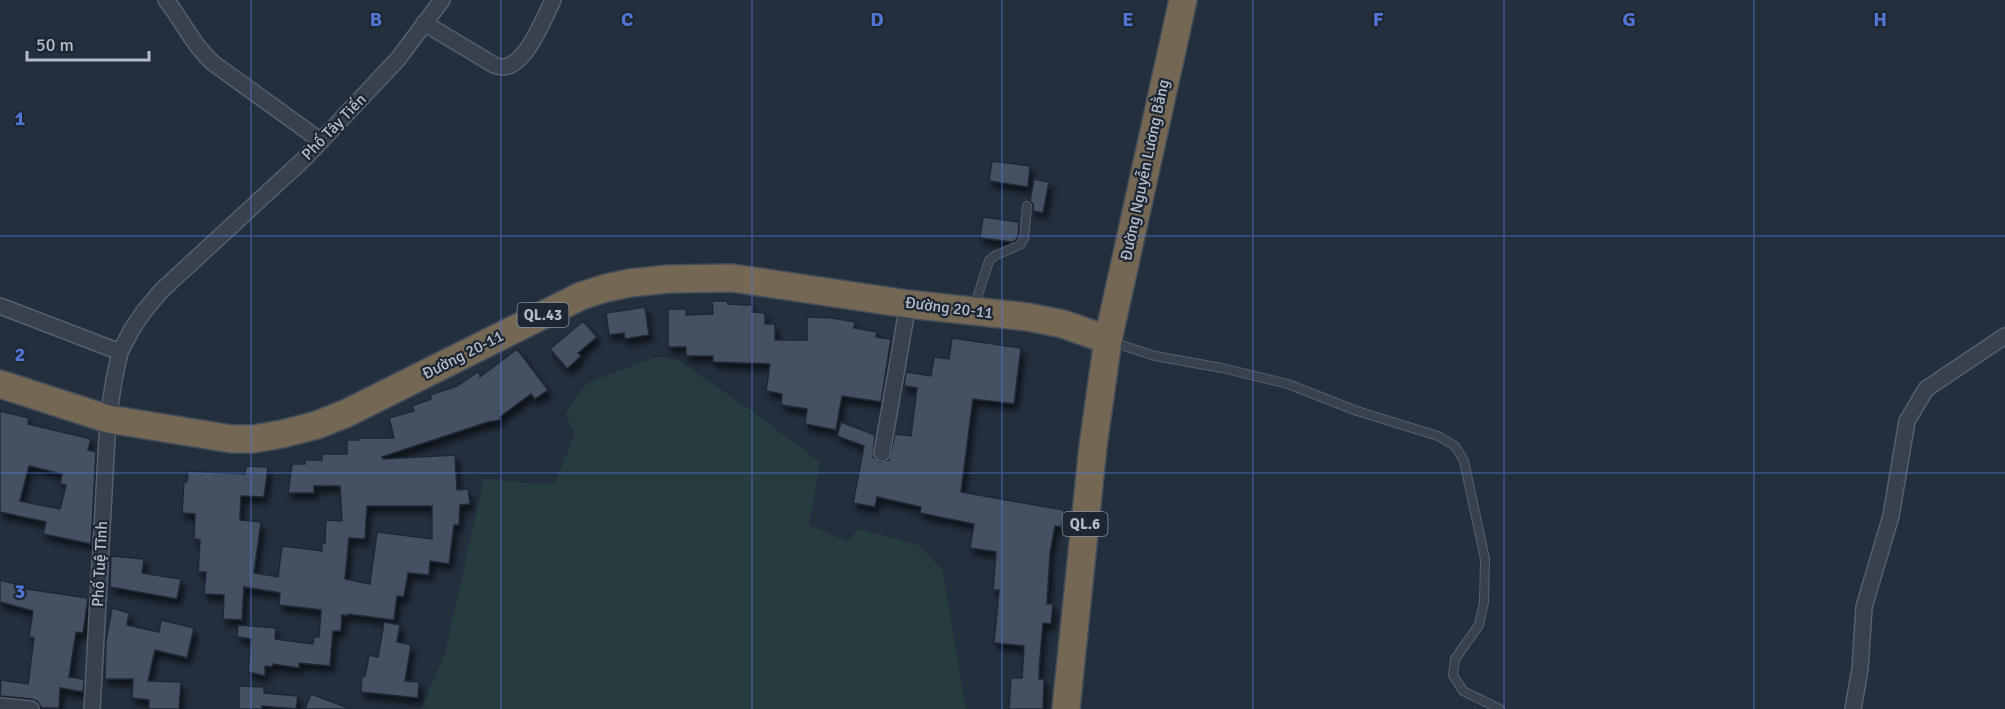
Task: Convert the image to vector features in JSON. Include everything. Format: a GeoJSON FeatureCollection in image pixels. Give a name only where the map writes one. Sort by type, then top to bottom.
{"type":"FeatureCollection","features":[{"type":"Feature","properties":{"kind":"highway","name":"Đường Nguyễn Lương Bằng"},"geometry":{"type":"LineString","coordinates":[[1108,340],[1183,0]]}},
{"type":"Feature","properties":{"kind":"highway","name":"Đường 20-11"},"geometry":{"type":"LineString","coordinates":[[0,384],[108,419],[232,439],[253,439],[300,429],[347,413],[580,296],[630,283],[668,279],[732,278],[908,304],[1028,317],[1063,324],[1108,340]]}},
{"type":"Feature","properties":{"kind":"highway","name":"QL.6"},"geometry":{"type":"LineString","coordinates":[[1066,709],[1093,446],[1108,340]]}},
{"type":"Feature","properties":{"kind":"street"},"geometry":{"type":"LineString","coordinates":[[166,0],[190,38],[207,57],[321,141]]}},
{"type":"Feature","properties":{"kind":"street","name":"Phố Tây Tiến"},"geometry":{"type":"LineString","coordinates":[[120,352],[145,310],[170,283],[304,159],[398,59],[442,0]]}},
{"type":"Feature","properties":{"kind":"street"},"geometry":{"type":"LineString","coordinates":[[424,23],[494,65],[504,67],[515,62],[527,50],[553,0]]}},
{"type":"Feature","properties":{"kind":"street"},"geometry":{"type":"LineString","coordinates":[[882,453],[908,304]]}},
{"type":"Feature","properties":{"kind":"street"},"geometry":{"type":"LineString","coordinates":[[0,306],[120,352],[108,419]]}},
{"type":"Feature","properties":{"kind":"street"},"geometry":{"type":"LineString","coordinates":[[1853,709],[1860,669],[1864,607],[1891,516],[1907,421],[1926,389],[2005,336]]}},
{"type":"Feature","properties":{"kind":"street","name":"Phố Tuệ Tĩnh"},"geometry":{"type":"LineString","coordinates":[[92,709],[108,419]]}},
{"type":"Feature","properties":{"kind":"street"},"geometry":{"type":"LineString","coordinates":[[0,706],[31,709]]}},
{"type":"Feature","properties":{"kind":"lane"},"geometry":{"type":"LineString","coordinates":[[972,311],[989,261],[994,256],[1020,245],[1024,238],[1027,206]]}},
{"type":"Feature","properties":{"kind":"lane"},"geometry":{"type":"LineString","coordinates":[[1108,340],[1155,356],[1222,368],[1288,384],[1357,411],[1438,436],[1455,446],[1464,461],[1485,559],[1484,602],[1479,625],[1455,659],[1453,675],[1463,691],[1500,709]]}},
{"type":"Feature","properties":{"kind":"green space"},"geometry":{"type":"Polygon","coordinates":[[[656,357],[676,359],[749,409],[820,462],[809,525],[848,542],[858,529],[919,545],[943,571],[966,709],[421,709],[445,653],[484,479],[554,485],[575,433],[565,414],[587,383],[656,357]]]}},
{"type":"Feature","properties":{"kind":"building"},"geometry":{"type":"Polygon","coordinates":[[[992,161],[1030,166],[1028,187],[989,181],[992,161]]]}},
{"type":"Feature","properties":{"kind":"building"},"geometry":{"type":"Polygon","coordinates":[[[1034,179],[1049,182],[1043,213],[1033,211],[1033,204],[1030,201],[1034,179]]]}},
{"type":"Feature","properties":{"kind":"building"},"geometry":{"type":"Polygon","coordinates":[[[983,217],[1019,222],[1016,240],[1012,242],[980,238],[983,217]]]}},
{"type":"Feature","properties":{"kind":"building"},"geometry":{"type":"Polygon","coordinates":[[[712,301],[752,305],[752,312],[765,313],[765,324],[775,324],[775,340],[807,340],[807,317],[855,322],[854,328],[877,332],[876,337],[891,339],[881,402],[842,396],[836,430],[805,424],[807,409],[781,405],[782,394],[766,391],[770,364],[713,362],[713,356],[686,356],[686,347],[668,347],[668,309],[686,309],[686,315],[713,314],[712,301]]]}},
{"type":"Feature","properties":{"kind":"building"},"geometry":{"type":"Polygon","coordinates":[[[645,307],[649,335],[625,339],[624,333],[609,335],[606,313],[645,307]]]}},
{"type":"Feature","properties":{"kind":"building"},"geometry":{"type":"Polygon","coordinates":[[[583,321],[597,337],[578,353],[581,356],[567,369],[550,349],[583,321]]]}},
{"type":"Feature","properties":{"kind":"building"},"geometry":{"type":"Polygon","coordinates":[[[952,338],[1021,348],[1014,404],[973,399],[961,492],[1064,510],[1061,527],[1055,526],[1050,553],[1047,604],[1053,604],[1051,624],[1043,623],[1039,670],[1039,679],[1044,679],[1043,709],[1009,709],[1011,678],[1022,678],[1024,646],[994,643],[999,590],[993,590],[996,552],[970,548],[974,524],[920,513],[921,507],[877,497],[875,507],[853,503],[864,446],[837,436],[841,422],[875,435],[873,457],[880,462],[889,460],[895,434],[911,436],[917,388],[904,386],[906,372],[931,376],[934,357],[949,359],[952,338]]]}},
{"type":"Feature","properties":{"kind":"building"},"geometry":{"type":"Polygon","coordinates":[[[517,349],[548,390],[535,399],[531,394],[500,417],[501,420],[488,422],[382,457],[383,459],[455,455],[457,490],[468,489],[470,504],[460,505],[459,525],[454,525],[449,564],[430,561],[429,575],[408,573],[404,597],[397,596],[394,620],[342,615],[341,631],[333,631],[330,666],[299,663],[299,668],[273,664],[272,667],[265,666],[265,676],[248,672],[251,639],[237,637],[238,625],[276,628],[275,639],[313,644],[314,637],[319,637],[321,610],[279,605],[280,593],[244,587],[242,620],[223,619],[224,595],[204,594],[206,572],[198,572],[200,540],[194,539],[195,514],[182,513],[184,482],[187,482],[188,471],[245,474],[246,466],[268,467],[264,497],[241,496],[240,520],[261,522],[254,573],[278,577],[282,546],[322,551],[322,543],[325,543],[326,520],[342,521],[340,486],[314,486],[314,493],[288,493],[292,464],[305,464],[305,460],[322,460],[322,454],[347,454],[347,440],[394,438],[389,418],[414,411],[412,406],[431,399],[430,395],[457,386],[479,371],[480,377],[517,349]],[[367,506],[365,539],[349,538],[345,579],[370,584],[377,532],[432,539],[432,506],[367,506]]]}},
{"type":"Feature","properties":{"kind":"building"},"geometry":{"type":"Polygon","coordinates":[[[0,411],[29,418],[28,424],[91,439],[88,450],[96,452],[91,544],[43,534],[46,522],[0,512],[0,411]],[[29,466],[20,501],[60,509],[66,485],[60,484],[62,474],[29,466]]]}},
{"type":"Feature","properties":{"kind":"building"},"geometry":{"type":"Polygon","coordinates":[[[111,556],[144,559],[142,573],[181,579],[177,599],[110,587],[111,556]]]}},
{"type":"Feature","properties":{"kind":"building"},"geometry":{"type":"Polygon","coordinates":[[[0,580],[20,585],[20,588],[88,598],[83,633],[76,632],[69,677],[84,679],[83,692],[60,688],[59,708],[42,708],[37,701],[32,699],[0,696],[1,680],[28,684],[34,638],[29,637],[33,611],[0,602],[0,580]]]}},
{"type":"Feature","properties":{"kind":"building"},"geometry":{"type":"Polygon","coordinates":[[[112,608],[129,613],[127,625],[159,632],[161,620],[194,628],[187,658],[155,650],[148,681],[181,682],[179,709],[149,709],[149,700],[132,698],[133,679],[105,679],[106,641],[112,608]]]}},
{"type":"Feature","properties":{"kind":"building"},"geometry":{"type":"Polygon","coordinates":[[[384,622],[400,625],[397,642],[411,645],[405,681],[419,682],[418,698],[361,692],[362,676],[365,676],[369,655],[378,657],[384,622]]]}},
{"type":"Feature","properties":{"kind":"building"},"geometry":{"type":"Polygon","coordinates":[[[239,686],[264,687],[264,693],[298,696],[296,709],[262,706],[262,709],[239,709],[239,686]]]}},
{"type":"Feature","properties":{"kind":"building"},"geometry":{"type":"Polygon","coordinates":[[[311,694],[346,707],[346,709],[305,709],[311,694]]]}}]}
